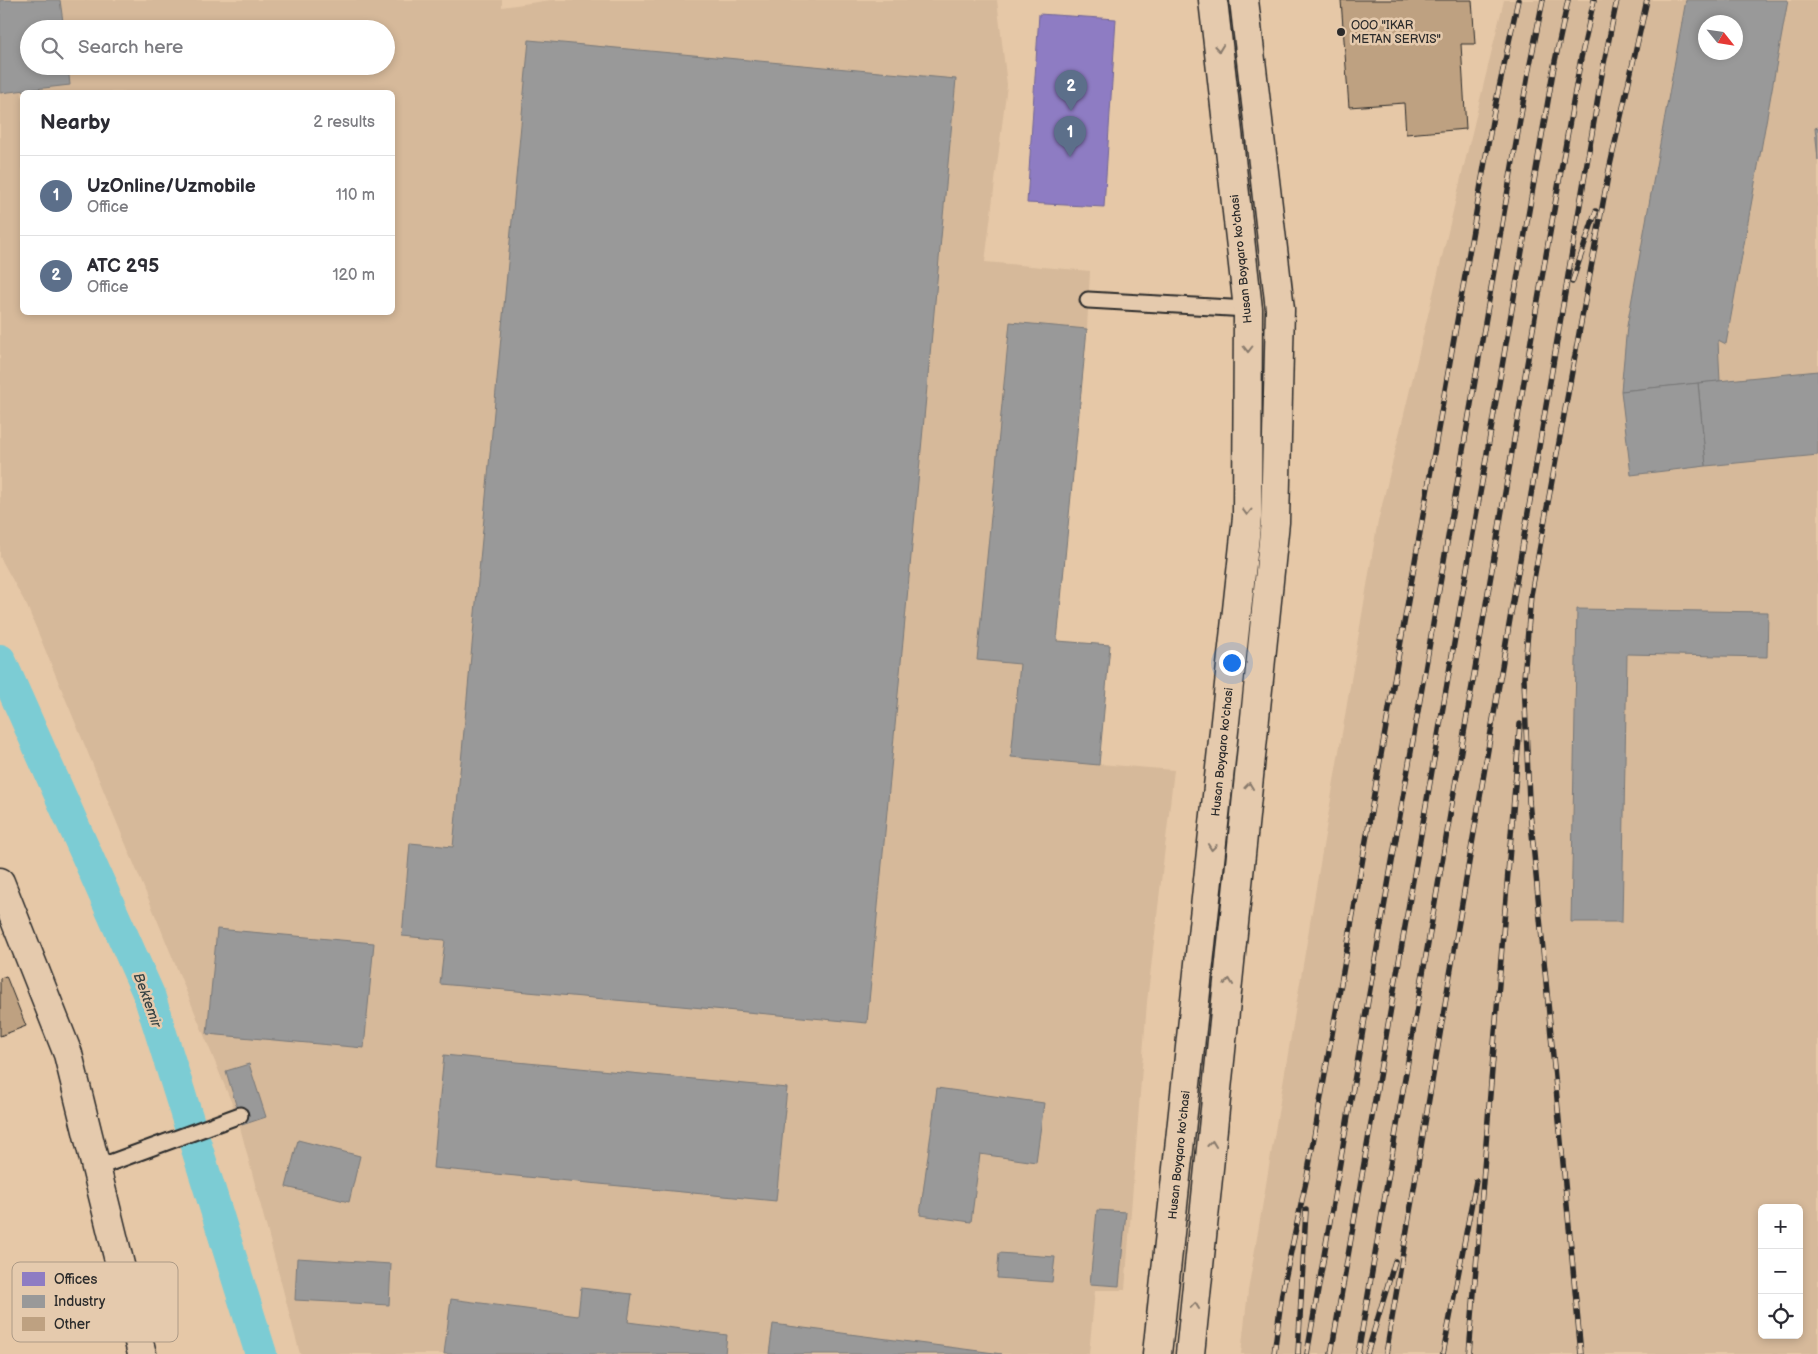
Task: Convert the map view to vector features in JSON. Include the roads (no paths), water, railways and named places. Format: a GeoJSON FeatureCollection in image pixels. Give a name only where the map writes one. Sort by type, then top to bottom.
{"type":"FeatureCollection","features":[{"type":"Feature","properties":{"kind":"main road","name":"Husan Boyqaro ko'chasi"},"geometry":{"type":"LineString","coordinates":[[1157,1354],[1247,517],[1248,310],[1213,0]]}},
{"type":"Feature","properties":{"kind":"main road"},"geometry":{"type":"LineString","coordinates":[[1190,1354],[1275,522],[1280,309],[1244,0]]}},
{"type":"Feature","properties":{"kind":"main road"},"geometry":{"type":"LineString","coordinates":[[1248,310],[1280,309]]}},
{"type":"Feature","properties":{"kind":"main road"},"geometry":{"type":"LineString","coordinates":[[0,882],[68,1054],[119,1262]]}},
{"type":"Feature","properties":{"kind":"lane"},"geometry":{"type":"LineString","coordinates":[[1088,300],[1248,310]]}},
{"type":"Feature","properties":{"kind":"lane"},"geometry":{"type":"LineString","coordinates":[[96,1168],[240,1115]]}},
{"type":"Feature","properties":{"kind":"waterway","name":"Bektemir"},"geometry":{"type":"LineString","coordinates":[[0,660],[149,995],[261,1354]]}},
{"type":"Feature","properties":{"kind":"railway"},"geometry":{"type":"LineString","coordinates":[[1274,1354],[1282,1293],[1307,1177],[1493,116],[1518,0]]}},
{"type":"Feature","properties":{"kind":"railway"},"geometry":{"type":"LineString","coordinates":[[1307,1354],[1528,74],[1543,0]]}},
{"type":"Feature","properties":{"kind":"railway"},"geometry":{"type":"LineString","coordinates":[[1331,1354],[1554,66],[1568,0]]}},
{"type":"Feature","properties":{"kind":"railway"},"geometry":{"type":"LineString","coordinates":[[1358,1354],[1535,317],[1581,58],[1594,0]]}},
{"type":"Feature","properties":{"kind":"railway"},"geometry":{"type":"LineString","coordinates":[[1386,1354],[1603,68],[1617,0]]}},
{"type":"Feature","properties":{"kind":"railway"},"geometry":{"type":"LineString","coordinates":[[1581,1354],[1529,801],[1524,678],[1531,595],[1609,170],[1647,0]]}},
{"type":"Feature","properties":{"kind":"railway"},"geometry":{"type":"LineString","coordinates":[[1572,282],[1596,211]]}},
{"type":"Feature","properties":{"kind":"railway"},"geometry":{"type":"LineString","coordinates":[[1469,1354],[1520,724]]}},
{"type":"Feature","properties":{"kind":"railway"},"geometry":{"type":"LineString","coordinates":[[1443,1354],[1476,1181]]}},
{"type":"Feature","properties":{"kind":"railway"},"geometry":{"type":"LineString","coordinates":[[1298,1354],[1306,1210]]}},
{"type":"Feature","properties":{"kind":"railway"},"geometry":{"type":"LineString","coordinates":[[1367,1354],[1395,1261]]}},
{"type":"Feature","properties":{"kind":"place","name":"OOO \"IKAR METAN SERVIS\""},"geometry":{"type":"Point","coordinates":[1341,32]}},
{"type":"Feature","properties":{"kind":"place","name":"ATC 295"},"geometry":{"type":"Point","coordinates":[1071,111]}},
{"type":"Feature","properties":{"kind":"place","name":"UzOnline/Uzmobile"},"geometry":{"type":"Point","coordinates":[1070,157]}}]}
